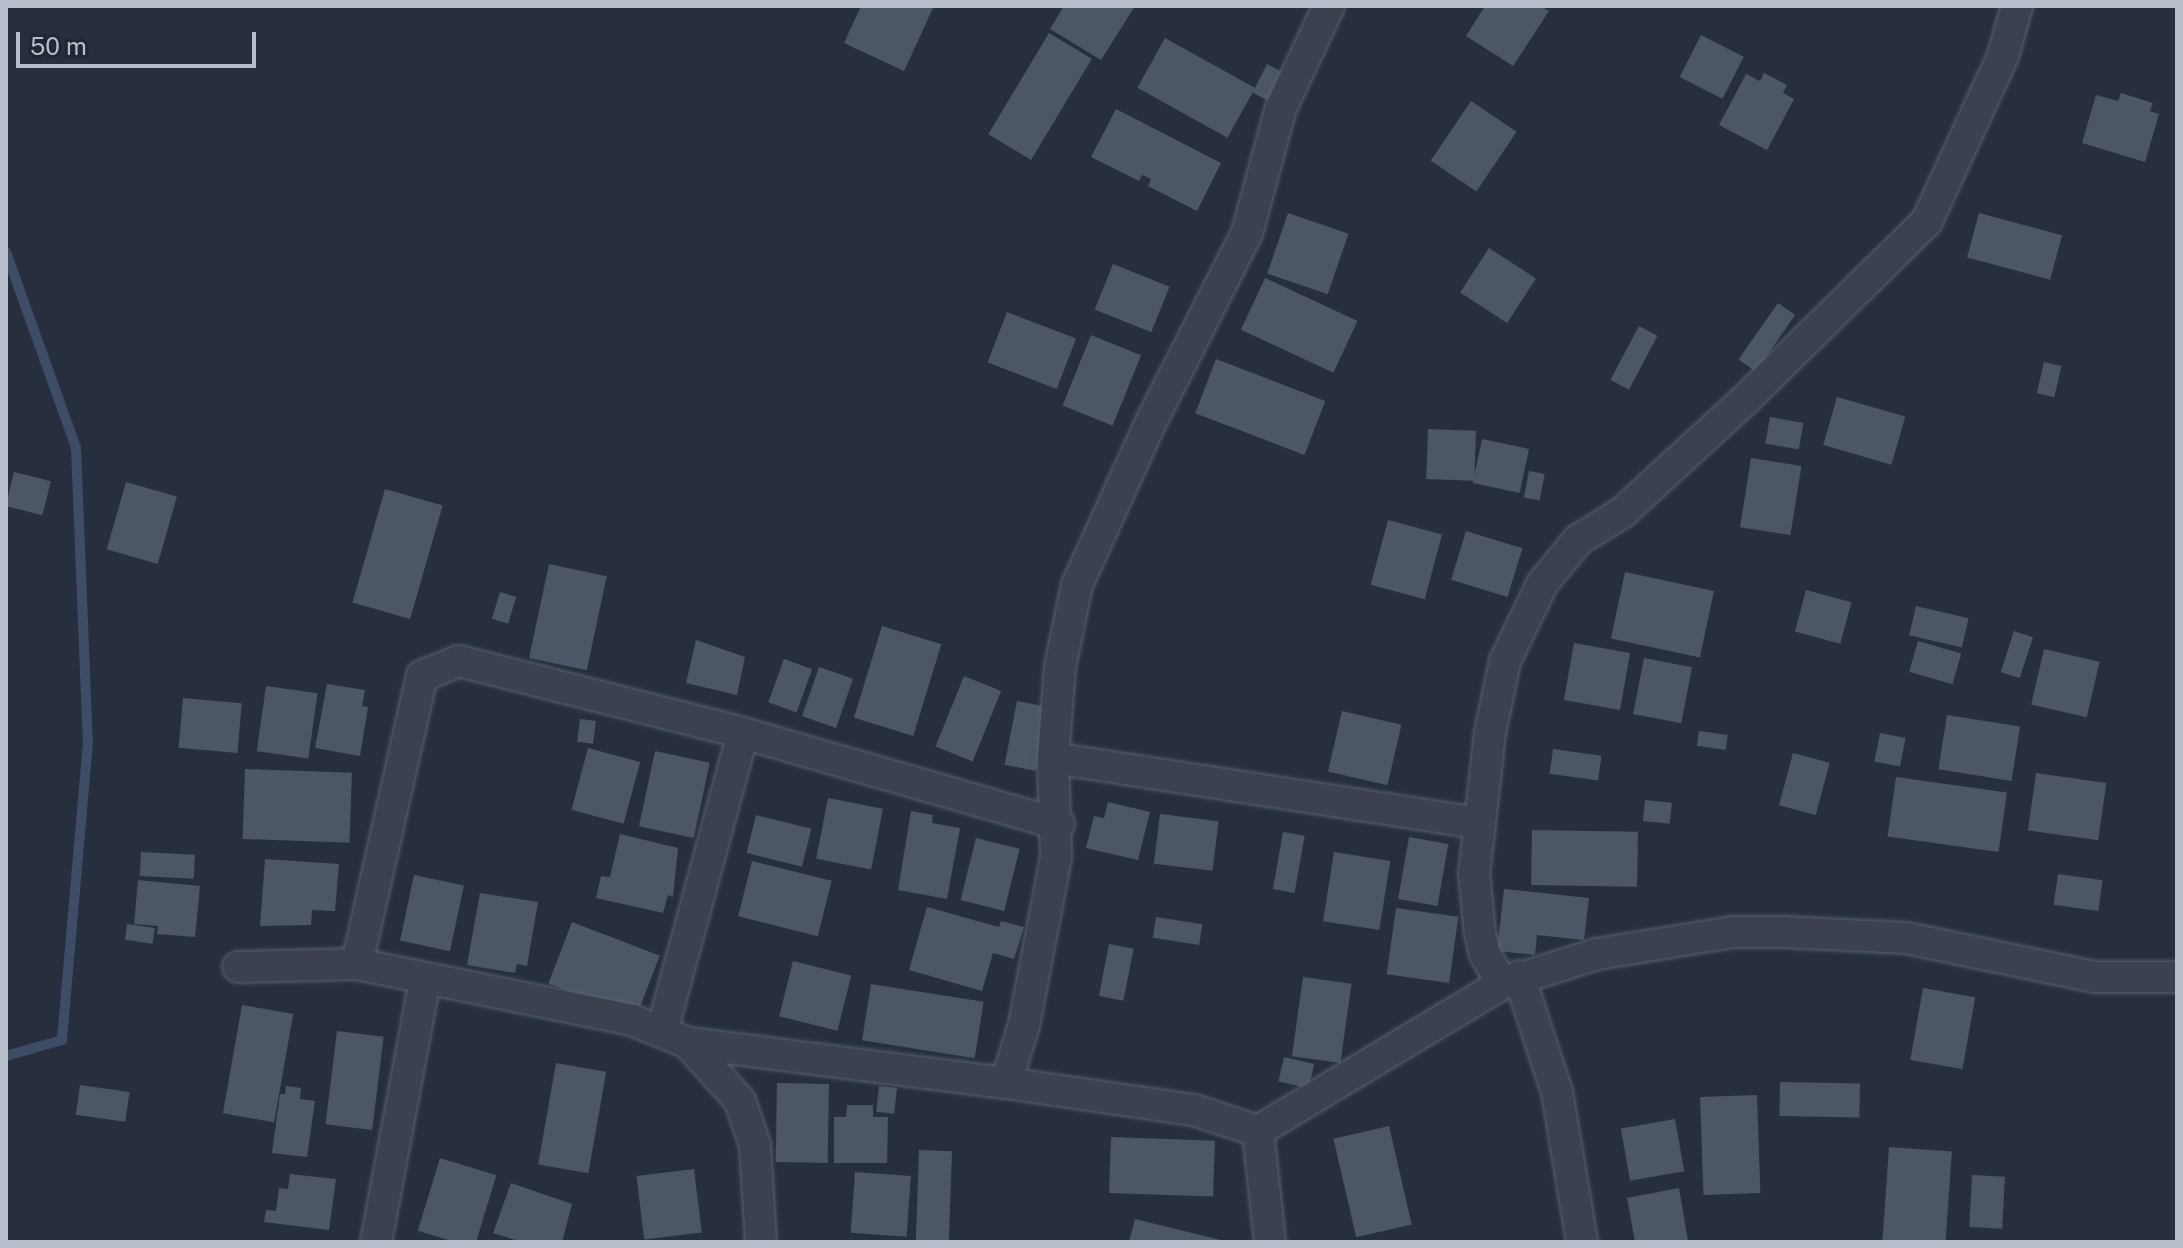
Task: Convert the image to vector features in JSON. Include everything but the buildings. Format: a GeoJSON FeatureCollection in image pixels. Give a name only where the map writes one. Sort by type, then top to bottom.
{"type":"FeatureCollection","features":[{"type":"Feature","properties":{"kind":"street"},"geometry":{"type":"LineString","coordinates":[[1006,1083],[1037,962],[1059,824],[1053,758],[1060,667],[1077,585],[1152,420],[1247,233],[1281,108],[1329,6]]}},
{"type":"Feature","properties":{"kind":"street"},"geometry":{"type":"LineString","coordinates":[[1582,1242],[1557,1092],[1510,980],[1485,954],[1480,933],[1474,873],[1490,733],[1505,661],[1542,584],[1578,540],[1622,513],[1745,400],[1927,221],[2003,56],[2017,6]]}},
{"type":"Feature","properties":{"kind":"street"},"geometry":{"type":"LineString","coordinates":[[357,964],[422,676],[459,661],[743,733],[1059,824]]}},
{"type":"Feature","properties":{"kind":"street"},"geometry":{"type":"LineString","coordinates":[[675,1037],[743,733]]}},
{"type":"Feature","properties":{"kind":"street"},"geometry":{"type":"LineString","coordinates":[[1053,758],[1480,823]]}},
{"type":"Feature","properties":{"kind":"street"},"geometry":{"type":"LineString","coordinates":[[238,967],[357,964],[425,981],[632,1020],[675,1037],[1006,1083],[1107,1101],[1194,1110],[1258,1131],[1510,980],[1597,954],[1733,932],[1784,932],[1906,938],[2094,977],[2177,977]]}},
{"type":"Feature","properties":{"kind":"street"},"geometry":{"type":"LineString","coordinates":[[376,1242],[425,981]]}},
{"type":"Feature","properties":{"kind":"street"},"geometry":{"type":"LineString","coordinates":[[675,1037],[740,1101],[755,1145],[761,1242]]}},
{"type":"Feature","properties":{"kind":"street"},"geometry":{"type":"LineString","coordinates":[[1258,1131],[1270,1242]]}},
{"type":"Feature","properties":{"kind":"waterway"},"geometry":{"type":"LineString","coordinates":[[6,252],[76,448],[88,742],[62,1040],[6,1056]]}}]}
